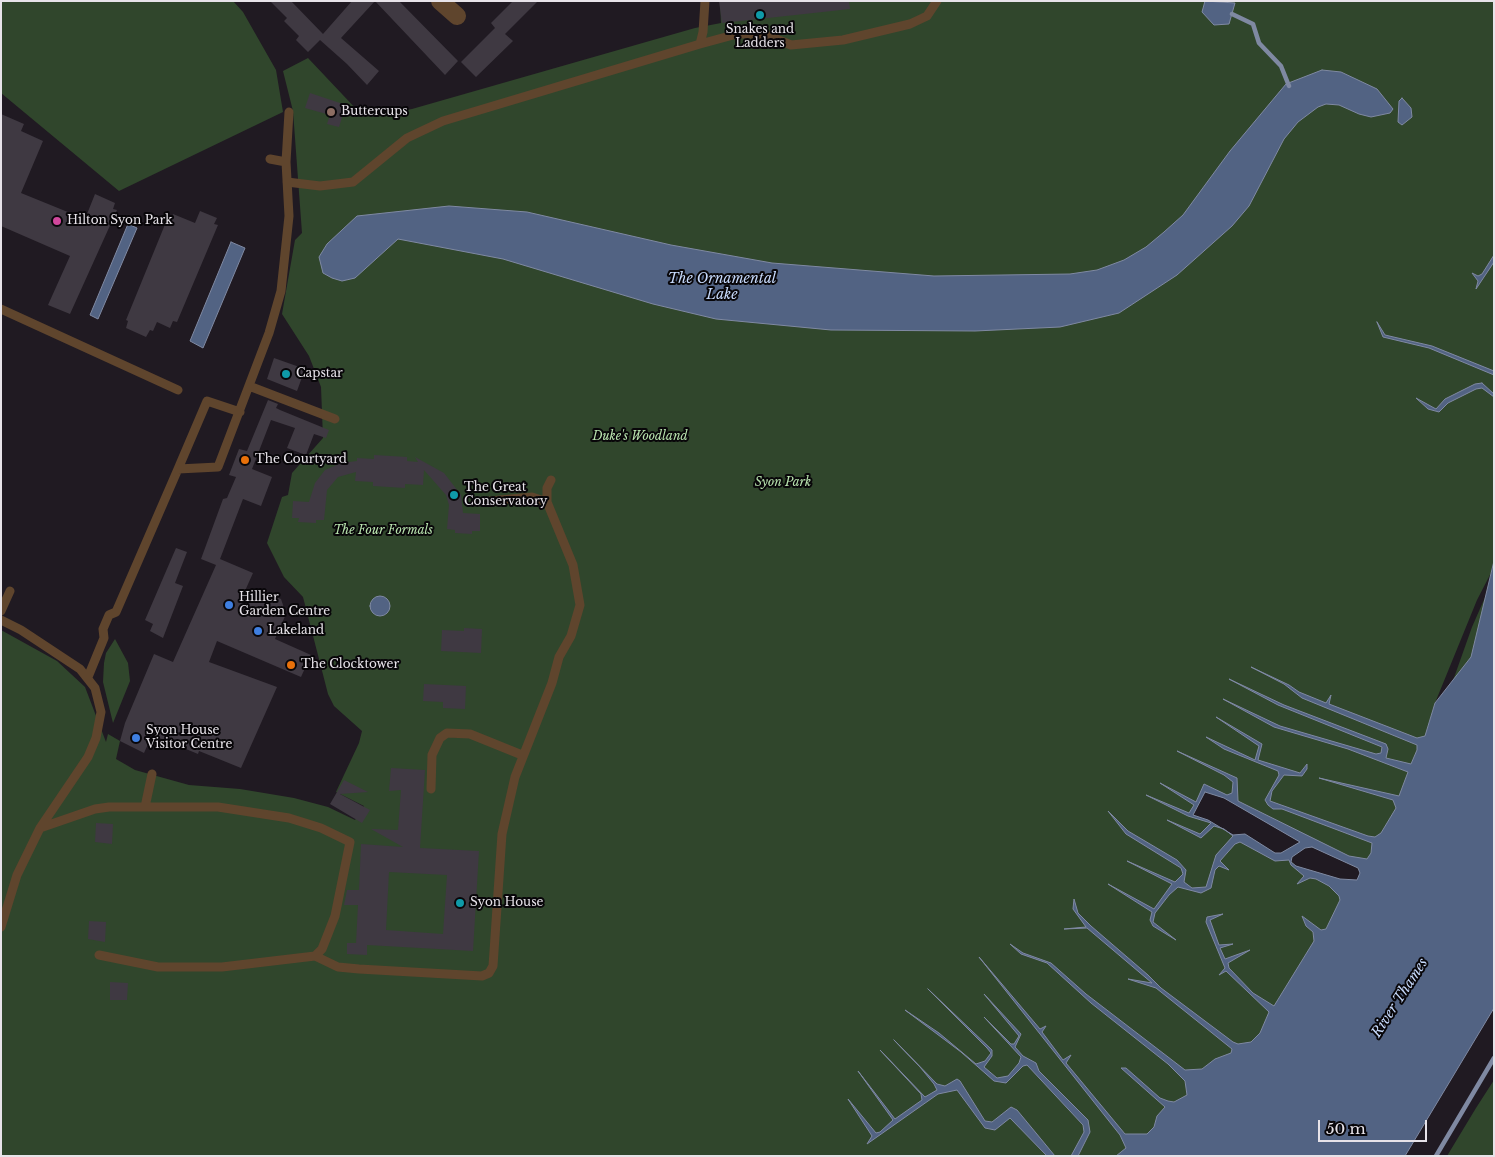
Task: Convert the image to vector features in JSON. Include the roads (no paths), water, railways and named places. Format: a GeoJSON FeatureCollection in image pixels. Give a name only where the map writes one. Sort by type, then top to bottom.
{"type":"FeatureCollection","features":[{"type":"Feature","properties":{"kind":"street"},"geometry":{"type":"LineString","coordinates":[[440,1],[457,16]]}},
{"type":"Feature","properties":{"kind":"lane"},"geometry":{"type":"LineString","coordinates":[[700,44],[703,32],[705,1]]}},
{"type":"Feature","properties":{"kind":"lane"},"geometry":{"type":"LineString","coordinates":[[287,182],[320,186],[354,182],[408,138],[443,121],[700,44],[738,34],[764,34],[791,45],[844,40],[910,24],[927,16],[937,1]]}},
{"type":"Feature","properties":{"kind":"lane"},"geometry":{"type":"LineString","coordinates":[[178,469],[218,467],[269,333],[281,291],[289,216],[286,162],[289,112]]}},
{"type":"Feature","properties":{"kind":"lane"},"geometry":{"type":"LineString","coordinates":[[270,159],[286,162]]}},
{"type":"Feature","properties":{"kind":"lane"},"geometry":{"type":"LineString","coordinates":[[1,309],[178,390]]}},
{"type":"Feature","properties":{"kind":"lane"},"geometry":{"type":"LineString","coordinates":[[249,386],[335,419]]}},
{"type":"Feature","properties":{"kind":"lane"},"geometry":{"type":"LineString","coordinates":[[88,677],[104,638],[103,629],[109,615],[116,612],[207,401],[240,412]]}},
{"type":"Feature","properties":{"kind":"lane"},"geometry":{"type":"LineString","coordinates":[[99,956],[158,967],[222,967],[315,956],[338,967],[359,970],[482,976],[489,973],[492,966],[502,834],[522,755],[552,683],[560,657],[571,636],[580,605],[573,565],[547,502],[547,488],[551,480]]}},
{"type":"Feature","properties":{"kind":"lane"},"geometry":{"type":"LineString","coordinates":[[490,501],[532,496],[547,502]]}},
{"type":"Feature","properties":{"kind":"lane"},"geometry":{"type":"LineString","coordinates":[[1,611],[10,591]]}},
{"type":"Feature","properties":{"kind":"lane"},"geometry":{"type":"LineString","coordinates":[[1,620],[62,655],[88,677],[99,701],[100,721],[96,738],[78,774],[40,828],[17,875],[1,927]]}},
{"type":"Feature","properties":{"kind":"lane"},"geometry":{"type":"LineString","coordinates":[[431,789],[432,755],[440,738],[447,734],[470,734],[522,755]]}},
{"type":"Feature","properties":{"kind":"lane"},"geometry":{"type":"LineString","coordinates":[[145,807],[152,774]]}},
{"type":"Feature","properties":{"kind":"lane"},"geometry":{"type":"LineString","coordinates":[[40,828],[95,809],[145,807],[218,807],[256,811],[289,818],[321,828],[350,842],[335,916],[322,949],[315,956]]}},
{"type":"Feature","properties":{"kind":"water"},"geometry":{"type":"Polygon","coordinates":[[[1205,1],[1235,3],[1229,24],[1214,25],[1202,12],[1205,1]]]}},
{"type":"Feature","properties":{"kind":"water","name":"The Ornamental Lake"},"geometry":{"type":"Polygon","coordinates":[[[1322,70],[1341,72],[1377,89],[1393,109],[1390,113],[1371,117],[1339,105],[1326,104],[1318,107],[1298,122],[1284,139],[1249,206],[1232,226],[1177,275],[1119,313],[1060,327],[975,331],[831,330],[716,319],[653,304],[503,259],[398,239],[355,278],[342,281],[323,273],[319,257],[327,244],[357,216],[449,206],[527,212],[671,245],[772,263],[934,276],[1070,274],[1097,270],[1124,260],[1146,247],[1164,232],[1183,215],[1230,151],[1286,84],[1322,70]]]}},
{"type":"Feature","properties":{"kind":"water"},"geometry":{"type":"Polygon","coordinates":[[[1402,98],[1411,108],[1412,117],[1402,125],[1398,122],[1399,101],[1402,98]]]}},
{"type":"Feature","properties":{"kind":"water"},"geometry":{"type":"Polygon","coordinates":[[[128,224],[137,228],[98,319],[90,315],[128,224]]]}},
{"type":"Feature","properties":{"kind":"water"},"geometry":{"type":"Polygon","coordinates":[[[231,242],[245,248],[203,348],[190,341],[231,242]]]}},
{"type":"Feature","properties":{"kind":"water"},"geometry":{"type":"Polygon","coordinates":[[[1494,255],[1494,262],[1476,289],[1478,281],[1472,273],[1478,276],[1482,274],[1494,255]]]}},
{"type":"Feature","properties":{"kind":"water"},"geometry":{"type":"Polygon","coordinates":[[[1377,322],[1385,335],[1432,346],[1494,371],[1494,375],[1429,348],[1383,337],[1377,322]]]}},
{"type":"Feature","properties":{"kind":"water"},"geometry":{"type":"Polygon","coordinates":[[[1482,383],[1494,394],[1494,397],[1482,388],[1476,389],[1448,403],[1439,412],[1428,409],[1416,398],[1436,409],[1445,399],[1475,384],[1482,383]]]}},
{"type":"Feature","properties":{"kind":"water","name":"River Thames"},"geometry":{"type":"Polygon","coordinates":[[[1494,561],[1494,1008],[1405,1156],[1116,1156],[1126,1148],[1120,1135],[979,957],[1040,1029],[1046,1026],[1042,1032],[1063,1060],[1071,1055],[1066,1063],[1125,1134],[1147,1134],[1154,1127],[1157,1116],[1165,1107],[1121,1068],[1126,1068],[1160,1098],[1168,1101],[1174,1102],[1187,1095],[1185,1081],[1168,1064],[1091,1003],[1047,963],[1021,954],[1010,944],[1023,953],[1051,963],[1086,994],[1185,1070],[1202,1069],[1215,1059],[1231,1053],[1232,1049],[1156,988],[1128,979],[1152,983],[1087,928],[1064,929],[1086,927],[1073,909],[1074,899],[1078,913],[1161,988],[1233,1042],[1238,1044],[1251,1042],[1260,1033],[1269,1012],[1226,971],[1219,975],[1225,968],[1206,922],[1207,917],[1223,914],[1210,920],[1219,945],[1233,944],[1220,948],[1225,959],[1250,950],[1228,963],[1229,968],[1253,993],[1274,1006],[1314,941],[1313,932],[1306,926],[1302,916],[1321,930],[1326,929],[1340,900],[1339,896],[1329,886],[1316,879],[1310,878],[1297,884],[1304,876],[1291,865],[1289,860],[1275,861],[1240,842],[1235,844],[1220,861],[1229,870],[1219,866],[1215,870],[1211,888],[1201,893],[1178,887],[1155,913],[1153,922],[1176,940],[1153,926],[1150,920],[1152,912],[1108,884],[1154,909],[1172,884],[1127,861],[1175,882],[1183,874],[1181,868],[1126,834],[1108,811],[1128,831],[1177,860],[1186,870],[1184,882],[1192,888],[1206,887],[1216,855],[1233,836],[1227,832],[1233,835],[1245,834],[1275,853],[1281,853],[1300,842],[1224,798],[1205,792],[1193,815],[1208,820],[1222,828],[1214,826],[1201,838],[1167,820],[1200,834],[1211,823],[1188,816],[1146,795],[1189,813],[1194,805],[1160,783],[1196,802],[1204,784],[1227,795],[1232,793],[1233,782],[1224,775],[1177,751],[1237,778],[1238,801],[1349,856],[1367,859],[1371,853],[1372,843],[1282,809],[1273,809],[1265,800],[1279,775],[1278,771],[1224,749],[1206,737],[1255,760],[1259,746],[1216,717],[1262,744],[1258,760],[1300,773],[1307,764],[1307,769],[1302,776],[1284,775],[1272,791],[1270,801],[1368,836],[1375,837],[1381,833],[1396,808],[1393,800],[1319,778],[1399,796],[1408,772],[1348,749],[1274,727],[1223,699],[1280,726],[1376,754],[1381,753],[1382,747],[1278,705],[1229,679],[1284,705],[1386,744],[1388,749],[1386,758],[1411,764],[1417,750],[1417,745],[1302,698],[1284,684],[1251,667],[1289,685],[1299,692],[1326,703],[1331,695],[1329,704],[1417,738],[1425,736],[1435,703],[1471,657],[1494,561]],[[1312,847],[1305,848],[1292,857],[1291,862],[1296,866],[1340,879],[1357,880],[1360,873],[1358,868],[1312,847]]]}},
{"type":"Feature","properties":{"kind":"water"},"geometry":{"type":"Polygon","coordinates":[[[380,596],[387,599],[390,606],[387,613],[380,616],[373,613],[370,606],[373,599],[380,596]]]}},
{"type":"Feature","properties":{"kind":"water"},"geometry":{"type":"Polygon","coordinates":[[[928,989],[992,1050],[992,1056],[984,1067],[997,1078],[1008,1076],[1019,1063],[1021,1057],[984,1017],[1011,1044],[1014,1044],[1019,1036],[984,994],[1021,1034],[1015,1047],[1023,1056],[1036,1063],[1039,1071],[1088,1120],[1090,1132],[1078,1156],[1071,1156],[1084,1132],[1083,1125],[1027,1065],[1023,1066],[1006,1083],[994,1081],[961,1052],[905,1010],[939,1033],[976,1064],[985,1061],[991,1053],[928,989]]]}},
{"type":"Feature","properties":{"kind":"water"},"geometry":{"type":"Polygon","coordinates":[[[894,1040],[937,1084],[945,1086],[957,1079],[960,1081],[985,1121],[992,1122],[1011,1107],[1017,1110],[1055,1156],[1047,1156],[1010,1118],[995,1130],[985,1128],[957,1090],[938,1094],[867,1144],[872,1136],[848,1099],[876,1133],[880,1132],[893,1120],[858,1071],[895,1119],[922,1100],[921,1094],[880,1050],[925,1097],[937,1090],[920,1067],[894,1040]]]}},
{"type":"Feature","properties":{"kind":"waterway"},"geometry":{"type":"LineString","coordinates":[[1232,14],[1253,24],[1259,43],[1281,66],[1289,86]]}},
{"type":"Feature","properties":{"kind":"waterway"},"geometry":{"type":"LineString","coordinates":[[1436,1156],[1494,1058]]}},
{"type":"Feature","properties":{"kind":"place","name":"Snakes and Ladders"},"geometry":{"type":"Point","coordinates":[760,15]}},
{"type":"Feature","properties":{"kind":"place","name":"Buttercups"},"geometry":{"type":"Point","coordinates":[331,112]}},
{"type":"Feature","properties":{"kind":"place","name":"Hilton Syon Park"},"geometry":{"type":"Point","coordinates":[57,221]}},
{"type":"Feature","properties":{"kind":"place","name":"Capstar"},"geometry":{"type":"Point","coordinates":[286,374]}},
{"type":"Feature","properties":{"kind":"place","name":"The Courtyard"},"geometry":{"type":"Point","coordinates":[245,460]}},
{"type":"Feature","properties":{"kind":"place","name":"The Great Conservatory"},"geometry":{"type":"Point","coordinates":[454,495]}},
{"type":"Feature","properties":{"kind":"place","name":"Hillier Garden Centre"},"geometry":{"type":"Point","coordinates":[229,605]}},
{"type":"Feature","properties":{"kind":"place","name":"Lakeland"},"geometry":{"type":"Point","coordinates":[258,631]}},
{"type":"Feature","properties":{"kind":"place","name":"The Clocktower"},"geometry":{"type":"Point","coordinates":[291,665]}},
{"type":"Feature","properties":{"kind":"place","name":"Syon House Visitor Centre"},"geometry":{"type":"Point","coordinates":[136,738]}},
{"type":"Feature","properties":{"kind":"place","name":"Syon House"},"geometry":{"type":"Point","coordinates":[460,903]}},
{"type":"Feature","properties":{"kind":"park label","name":"Duke's Woodland"},"geometry":{"type":"Point","coordinates":[640,437]}},
{"type":"Feature","properties":{"kind":"park label","name":"Syon Park"},"geometry":{"type":"Point","coordinates":[783,483]}},
{"type":"Feature","properties":{"kind":"park label","name":"The Four Formals"},"geometry":{"type":"Point","coordinates":[383,531]}}]}
